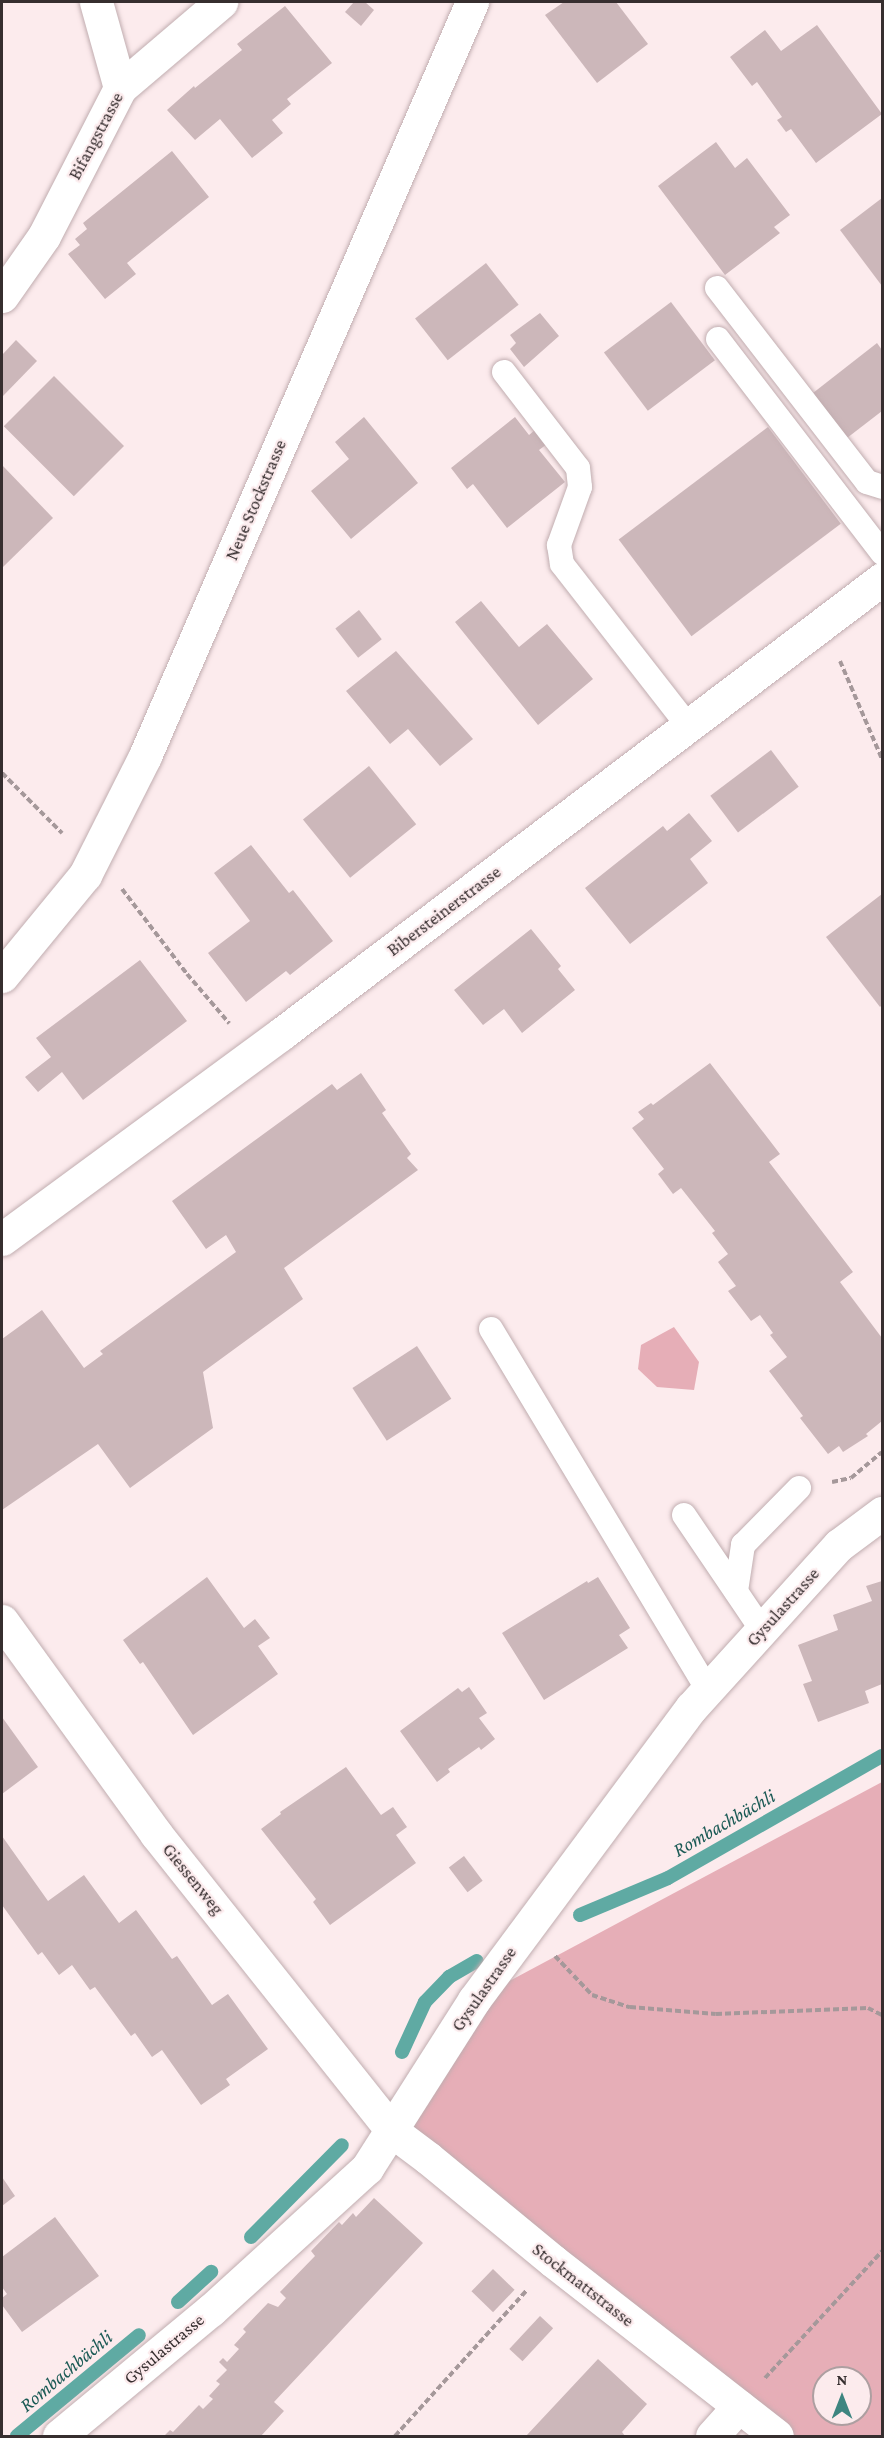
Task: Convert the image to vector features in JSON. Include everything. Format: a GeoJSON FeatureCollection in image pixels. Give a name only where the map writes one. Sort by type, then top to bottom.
{"type":"FeatureCollection","features":[{"type":"Feature","properties":{"kind":"street"},"geometry":{"type":"LineString","coordinates":[[96,2],[120,88]]}},
{"type":"Feature","properties":{"kind":"street","name":"Bifangstrasse"},"geometry":{"type":"LineString","coordinates":[[2,296],[44,236],[120,88],[221,2]]}},
{"type":"Feature","properties":{"kind":"street","name":"Neue Stockstrasse"},"geometry":{"type":"LineString","coordinates":[[2,976],[85,875],[145,756],[472,2]]}},
{"type":"Feature","properties":{"kind":"street","name":"Bibersteinerstrasse"},"geometry":{"type":"LineString","coordinates":[[2,1239],[281,1034],[882,579]]}},
{"type":"Feature","properties":{"kind":"street","name":"Gysulastrasse"},"geometry":{"type":"LineString","coordinates":[[58,2436],[211,2310],[367,2168],[474,2000],[691,1708],[839,1545],[882,1513]]}},
{"type":"Feature","properties":{"kind":"street","name":"Giessenweg"},"geometry":{"type":"LineString","coordinates":[[2,1621],[156,1834],[392,2131]]}},
{"type":"Feature","properties":{"kind":"street","name":"Stockmattstrasse"},"geometry":{"type":"LineString","coordinates":[[392,2131],[553,2261],[777,2436]]}},
{"type":"Feature","properties":{"kind":"street"},"geometry":{"type":"LineString","coordinates":[[712,2436],[739,2406]]}},
{"type":"Feature","properties":{"kind":"lane"},"geometry":{"type":"LineString","coordinates":[[717,288],[867,482],[882,487]]}},
{"type":"Feature","properties":{"kind":"lane"},"geometry":{"type":"LineString","coordinates":[[718,339],[882,553]]}},
{"type":"Feature","properties":{"kind":"lane"},"geometry":{"type":"LineString","coordinates":[[504,372],[578,468],[580,487],[560,545],[562,564],[688,726]]}},
{"type":"Feature","properties":{"kind":"lane"},"geometry":{"type":"LineString","coordinates":[[491,1329],[708,1690]]}},
{"type":"Feature","properties":{"kind":"lane"},"geometry":{"type":"LineString","coordinates":[[736,1592],[743,1545],[799,1488]]}},
{"type":"Feature","properties":{"kind":"lane"},"geometry":{"type":"LineString","coordinates":[[684,1515],[762,1630]]}},
{"type":"Feature","properties":{"kind":"path"},"geometry":{"type":"LineString","coordinates":[[823,624],[882,759]]}},
{"type":"Feature","properties":{"kind":"path"},"geometry":{"type":"LineString","coordinates":[[2,773],[67,837]]}},
{"type":"Feature","properties":{"kind":"path"},"geometry":{"type":"LineString","coordinates":[[122,889],[187,974],[221,1012]]}},
{"type":"Feature","properties":{"kind":"path"},"geometry":{"type":"LineString","coordinates":[[799,1488],[851,1478],[882,1452]]}},
{"type":"Feature","properties":{"kind":"path"},"geometry":{"type":"LineString","coordinates":[[528,1927],[592,1995],[630,2007],[716,2014],[868,2008],[882,2015]]}},
{"type":"Feature","properties":{"kind":"path"},"geometry":{"type":"LineString","coordinates":[[739,2406],[882,2251]]}},
{"type":"Feature","properties":{"kind":"path"},"geometry":{"type":"LineString","coordinates":[[395,2436],[553,2261]]}},
{"type":"Feature","properties":{"kind":"shaded area"},"geometry":{"type":"Polygon","coordinates":[[[674,1327],[699,1362],[694,1390],[657,1387],[638,1369],[641,1345],[674,1327]]]}},
{"type":"Feature","properties":{"kind":"shaded area"},"geometry":{"type":"Polygon","coordinates":[[[882,1782],[882,2436],[777,2436],[392,2131],[474,2000],[882,1782]]]}},
{"type":"Feature","properties":{"kind":"building"},"geometry":{"type":"Polygon","coordinates":[[[354,2],[365,2],[374,10],[361,26],[345,12],[354,2]]]}},
{"type":"Feature","properties":{"kind":"building"},"geometry":{"type":"Polygon","coordinates":[[[564,2],[616,2],[648,44],[597,83],[545,15],[564,2]]]}},
{"type":"Feature","properties":{"kind":"building"},"geometry":{"type":"Polygon","coordinates":[[[285,6],[332,63],[287,99],[291,104],[272,120],[283,133],[252,158],[220,119],[195,140],[167,110],[194,86],[195,88],[242,50],[237,44],[285,6]]]}},
{"type":"Feature","properties":{"kind":"building"},"geometry":{"type":"Polygon","coordinates":[[[817,25],[882,114],[816,163],[791,129],[786,132],[777,120],[782,117],[757,82],[752,86],[730,57],[765,30],[781,51],[817,25]]]}},
{"type":"Feature","properties":{"kind":"building"},"geometry":{"type":"Polygon","coordinates":[[[716,142],[735,168],[747,158],[790,215],[774,227],[780,233],[725,275],[658,186],[716,142]]]}},
{"type":"Feature","properties":{"kind":"building"},"geometry":{"type":"Polygon","coordinates":[[[172,151],[209,197],[127,263],[136,274],[105,299],[68,254],[80,245],[75,239],[87,229],[83,223],[172,151]]]}},
{"type":"Feature","properties":{"kind":"building"},"geometry":{"type":"Polygon","coordinates":[[[882,198],[882,286],[840,230],[882,198]]]}},
{"type":"Feature","properties":{"kind":"building"},"geometry":{"type":"Polygon","coordinates":[[[486,263],[519,305],[448,360],[415,318],[486,263]]]}},
{"type":"Feature","properties":{"kind":"building"},"geometry":{"type":"Polygon","coordinates":[[[671,302],[715,360],[648,411],[604,353],[671,302]]]}},
{"type":"Feature","properties":{"kind":"building"},"geometry":{"type":"Polygon","coordinates":[[[540,313],[559,336],[524,367],[510,349],[516,343],[510,335],[540,313]]]}},
{"type":"Feature","properties":{"kind":"building"},"geometry":{"type":"Polygon","coordinates":[[[16,340],[37,361],[2,397],[2,355],[16,340]]]}},
{"type":"Feature","properties":{"kind":"building"},"geometry":{"type":"Polygon","coordinates":[[[877,343],[882,350],[882,411],[847,438],[813,393],[877,343]]]}},
{"type":"Feature","properties":{"kind":"building"},"geometry":{"type":"Polygon","coordinates":[[[54,376],[124,446],[74,496],[4,426],[54,376]]]}},
{"type":"Feature","properties":{"kind":"building"},"geometry":{"type":"Polygon","coordinates":[[[364,417],[418,483],[351,539],[311,491],[349,459],[335,442],[364,417]]]}},
{"type":"Feature","properties":{"kind":"building"},"geometry":{"type":"Polygon","coordinates":[[[515,417],[529,435],[535,430],[547,444],[539,450],[565,482],[507,528],[473,484],[467,489],[451,468],[515,417]]]}},
{"type":"Feature","properties":{"kind":"building"},"geometry":{"type":"Polygon","coordinates":[[[768,427],[841,524],[691,636],[619,540],[768,427]]]}},
{"type":"Feature","properties":{"kind":"building"},"geometry":{"type":"Polygon","coordinates":[[[2,465],[53,518],[3,567],[2,566],[2,465]]]}},
{"type":"Feature","properties":{"kind":"building"},"geometry":{"type":"Polygon","coordinates":[[[481,601],[519,647],[547,624],[593,679],[538,725],[455,622],[481,601]]]}},
{"type":"Feature","properties":{"kind":"building"},"geometry":{"type":"Polygon","coordinates":[[[359,610],[382,639],[358,658],[335,628],[359,610]]]}},
{"type":"Feature","properties":{"kind":"building"},"geometry":{"type":"Polygon","coordinates":[[[396,651],[473,739],[440,766],[408,729],[390,744],[346,691],[396,651]]]}},
{"type":"Feature","properties":{"kind":"building"},"geometry":{"type":"Polygon","coordinates":[[[771,750],[799,787],[738,832],[710,796],[771,750]]]}},
{"type":"Feature","properties":{"kind":"building"},"geometry":{"type":"Polygon","coordinates":[[[369,766],[416,824],[350,878],[303,819],[369,766]]]}},
{"type":"Feature","properties":{"kind":"building"},"geometry":{"type":"Polygon","coordinates":[[[689,813],[712,841],[690,859],[708,883],[630,944],[585,888],[663,826],[667,831],[689,813]]]}},
{"type":"Feature","properties":{"kind":"building"},"geometry":{"type":"Polygon","coordinates":[[[251,845],[289,893],[293,890],[333,941],[290,975],[286,971],[246,1002],[208,953],[250,921],[214,873],[251,845]]]}},
{"type":"Feature","properties":{"kind":"building"},"geometry":{"type":"Polygon","coordinates":[[[882,894],[882,1005],[880,1007],[826,937],[882,894]]]}},
{"type":"Feature","properties":{"kind":"building"},"geometry":{"type":"Polygon","coordinates":[[[531,929],[561,966],[558,969],[575,990],[522,1033],[504,1009],[483,1025],[454,990],[531,929]]]}},
{"type":"Feature","properties":{"kind":"building"},"geometry":{"type":"Polygon","coordinates":[[[140,960],[187,1021],[83,1100],[62,1072],[38,1092],[25,1077],[51,1057],[36,1038],[140,960]]]}},
{"type":"Feature","properties":{"kind":"building"},"geometry":{"type":"Polygon","coordinates":[[[710,1063],[780,1154],[769,1162],[853,1272],[840,1282],[882,1338],[882,1421],[866,1434],[868,1436],[843,1452],[839,1446],[828,1454],[800,1418],[803,1416],[769,1371],[787,1357],[770,1335],[773,1333],[760,1315],[751,1321],[728,1291],[736,1286],[718,1262],[728,1254],[712,1233],[715,1231],[681,1188],[673,1194],[658,1174],[664,1169],[632,1128],[644,1119],[638,1112],[651,1103],[653,1105],[710,1063]]]}},
{"type":"Feature","properties":{"kind":"building"},"geometry":{"type":"Polygon","coordinates":[[[361,1073],[386,1110],[382,1113],[411,1154],[407,1158],[418,1170],[284,1268],[303,1299],[203,1372],[213,1428],[130,1488],[98,1444],[2,1510],[2,1339],[42,1310],[84,1368],[103,1354],[100,1351],[236,1252],[226,1235],[206,1249],[172,1201],[332,1084],[337,1090],[361,1073]]]}},
{"type":"Feature","properties":{"kind":"building"},"geometry":{"type":"Polygon","coordinates":[[[417,1346],[451,1399],[387,1441],[352,1388],[417,1346]]]}},
{"type":"Feature","properties":{"kind":"building"},"geometry":{"type":"Polygon","coordinates":[[[207,1577],[244,1628],[255,1619],[270,1638],[258,1646],[278,1674],[193,1735],[143,1662],[140,1664],[123,1640],[207,1577]]]}},
{"type":"Feature","properties":{"kind":"building"},"geometry":{"type":"Polygon","coordinates":[[[598,1577],[630,1628],[619,1635],[628,1648],[544,1700],[502,1633],[587,1581],[588,1583],[598,1577]]]}},
{"type":"Feature","properties":{"kind":"building"},"geometry":{"type":"Polygon","coordinates":[[[882,1581],[882,1684],[865,1691],[869,1703],[818,1722],[803,1684],[812,1681],[798,1645],[838,1630],[833,1615],[872,1601],[866,1586],[882,1581]]]}},
{"type":"Feature","properties":{"kind":"building"},"geometry":{"type":"Polygon","coordinates":[[[469,1687],[487,1713],[479,1718],[495,1739],[481,1750],[479,1747],[448,1769],[450,1772],[437,1782],[400,1731],[458,1688],[462,1692],[469,1687]]]}},
{"type":"Feature","properties":{"kind":"building"},"geometry":{"type":"Polygon","coordinates":[[[2,1717],[38,1767],[2,1794],[2,1717]]]}},
{"type":"Feature","properties":{"kind":"building"},"geometry":{"type":"Polygon","coordinates":[[[346,1767],[381,1815],[393,1807],[407,1827],[396,1835],[416,1863],[330,1925],[313,1902],[316,1899],[261,1829],[281,1814],[280,1812],[346,1767]]]}},
{"type":"Feature","properties":{"kind":"building"},"geometry":{"type":"Polygon","coordinates":[[[2,1836],[48,1901],[84,1875],[119,1923],[136,1910],[172,1959],[177,1956],[212,2005],[228,1994],[268,2049],[226,2079],[230,2085],[201,2105],[162,2050],[152,2057],[135,2033],[131,2036],[95,1987],[90,1990],[72,1965],[59,1975],[42,1952],[38,1955],[2,1905],[2,1836]]]}},
{"type":"Feature","properties":{"kind":"building"},"geometry":{"type":"Polygon","coordinates":[[[464,1856],[483,1881],[467,1892],[449,1867],[464,1856]]]}},
{"type":"Feature","properties":{"kind":"building"},"geometry":{"type":"Polygon","coordinates":[[[2,2177],[15,2196],[2,2206],[2,2177]]]}},
{"type":"Feature","properties":{"kind":"building"},"geometry":{"type":"Polygon","coordinates":[[[374,2198],[423,2243],[274,2402],[284,2411],[261,2436],[164,2436],[170,2430],[173,2432],[199,2405],[203,2409],[213,2399],[209,2396],[220,2384],[216,2381],[227,2370],[219,2362],[223,2358],[227,2362],[239,2349],[234,2345],[246,2332],[243,2329],[268,2303],[278,2307],[286,2298],[280,2292],[315,2256],[311,2251],[339,2222],[342,2225],[353,2213],[356,2217],[374,2198]]]}},
{"type":"Feature","properties":{"kind":"building"},"geometry":{"type":"Polygon","coordinates":[[[55,2217],[99,2276],[22,2332],[2,2305],[2,2298],[7,2294],[2,2287],[2,2257],[55,2217]]]}},
{"type":"Feature","properties":{"kind":"building"},"geometry":{"type":"Polygon","coordinates":[[[493,2269],[515,2290],[493,2312],[471,2291],[493,2269]]]}},
{"type":"Feature","properties":{"kind":"building"},"geometry":{"type":"Polygon","coordinates":[[[540,2316],[553,2328],[522,2361],[509,2349],[540,2316]]]}},
{"type":"Feature","properties":{"kind":"building"},"geometry":{"type":"Polygon","coordinates":[[[598,2359],[647,2404],[622,2432],[625,2436],[526,2436],[598,2359]]]}},
{"type":"Feature","properties":{"kind":"waterway","name":"Rombachbächli"},"geometry":{"type":"LineString","coordinates":[[580,1915],[668,1878],[882,1756]]}},
{"type":"Feature","properties":{"kind":"waterway","name":"Rombachbächli"},"geometry":{"type":"LineString","coordinates":[[402,2052],[425,2002],[449,1977],[477,1961]]}},
{"type":"Feature","properties":{"kind":"waterway","name":"Rombachbächli"},"geometry":{"type":"LineString","coordinates":[[251,2237],[342,2145]]}},
{"type":"Feature","properties":{"kind":"waterway","name":"Rombachbächli"},"geometry":{"type":"LineString","coordinates":[[178,2302],[211,2272]]}},
{"type":"Feature","properties":{"kind":"waterway","name":"Rombachbächli"},"geometry":{"type":"LineString","coordinates":[[17,2436],[139,2335]]}}]}
